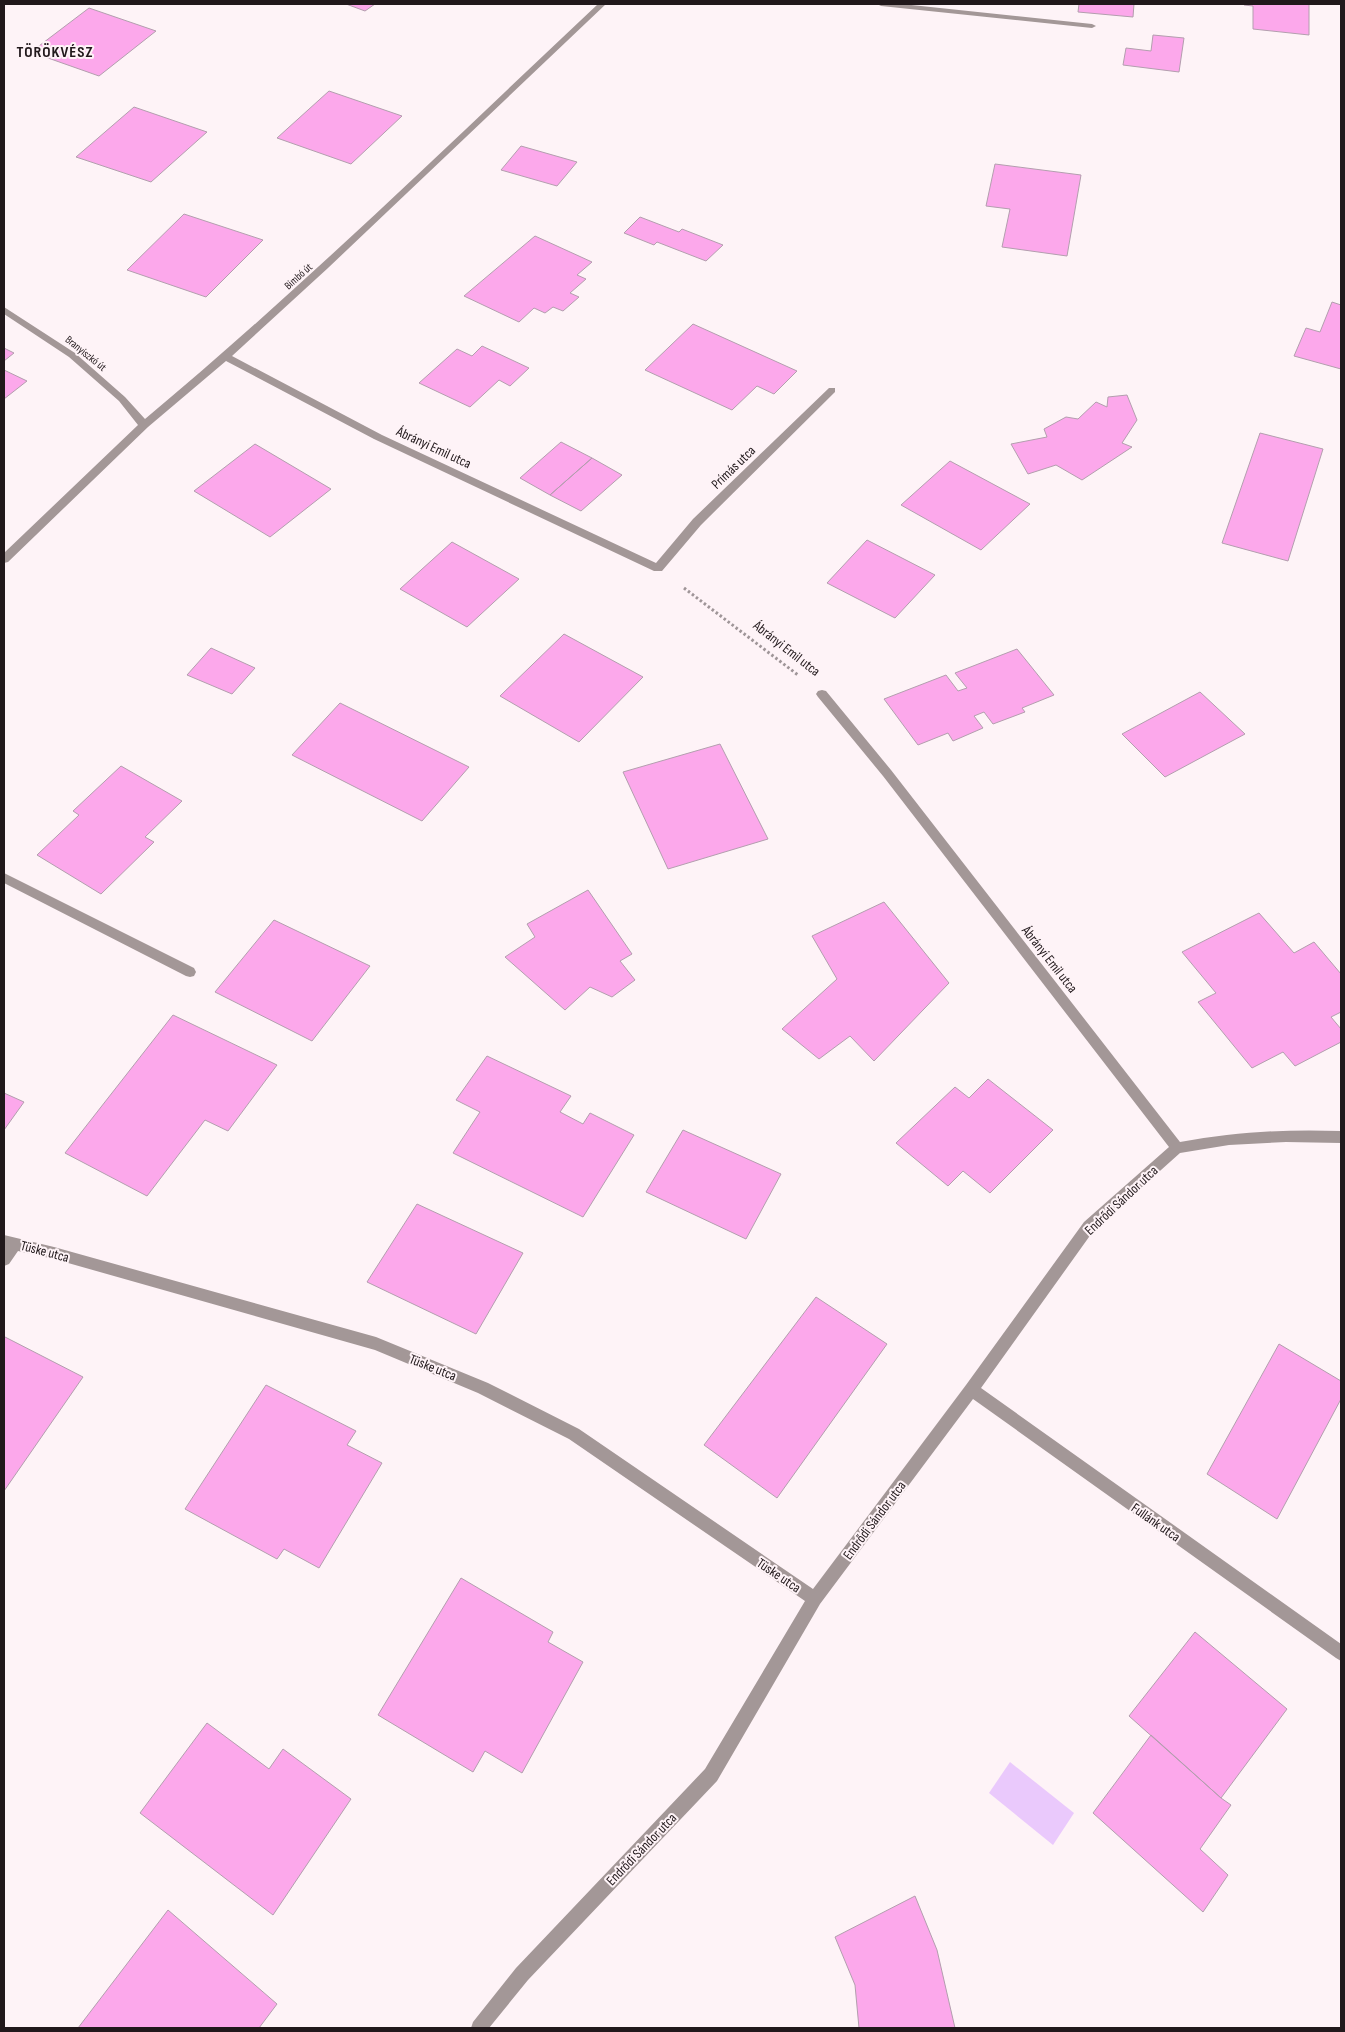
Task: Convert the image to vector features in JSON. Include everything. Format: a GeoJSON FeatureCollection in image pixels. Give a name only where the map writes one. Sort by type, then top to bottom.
{"type":"FeatureCollection","features":[{"type":"Feature","properties":{"kind":"street","name":"Bimbó út"},"geometry":{"type":"LineString","coordinates":[[4,559],[144,425],[225,357],[326,266],[602,4]]}},
{"type":"Feature","properties":{"kind":"street"},"geometry":{"type":"LineString","coordinates":[[881,4],[1092,26]]}},
{"type":"Feature","properties":{"kind":"street","name":"Branyiszkó út"},"geometry":{"type":"LineString","coordinates":[[4,310],[72,355],[122,399],[144,425]]}},
{"type":"Feature","properties":{"kind":"street","name":"Ábrányi Emil utca"},"geometry":{"type":"LineString","coordinates":[[225,357],[378,437],[658,568]]}},
{"type":"Feature","properties":{"kind":"street","name":"Prímás utca"},"geometry":{"type":"LineString","coordinates":[[658,568],[697,522],[832,390]]}},
{"type":"Feature","properties":{"kind":"street","name":"Ábrányi Emil utca"},"geometry":{"type":"LineString","coordinates":[[822,694],[893,781],[1177,1148]]}},
{"type":"Feature","properties":{"kind":"street"},"geometry":{"type":"LineString","coordinates":[[4,878],[190,972]]}},
{"type":"Feature","properties":{"kind":"street"},"geometry":{"type":"LineString","coordinates":[[1177,1148],[1229,1140],[1286,1136],[1341,1138]]}},
{"type":"Feature","properties":{"kind":"street","name":"Endrődi Sándor utca"},"geometry":{"type":"LineString","coordinates":[[479,2028],[522,1974],[711,1775],[815,1599],[971,1390],[1089,1226],[1177,1148]]}},
{"type":"Feature","properties":{"kind":"street"},"geometry":{"type":"LineString","coordinates":[[4,1260],[10,1242]]}},
{"type":"Feature","properties":{"kind":"street","name":"Tüske utca"},"geometry":{"type":"LineString","coordinates":[[10,1242],[376,1344],[483,1388],[574,1434],[815,1599]]}},
{"type":"Feature","properties":{"kind":"street","name":"Fullánk utca"},"geometry":{"type":"LineString","coordinates":[[971,1390],[1341,1653]]}},
{"type":"Feature","properties":{"kind":"path","name":"Ábrányi Emil utca"},"geometry":{"type":"LineString","coordinates":[[658,568],[822,694]]}},
{"type":"Feature","properties":{"kind":"shaded area"},"geometry":{"type":"Polygon","coordinates":[[[1010,1762],[1074,1813],[1053,1845],[989,1793],[1010,1762]]]}},
{"type":"Feature","properties":{"kind":"building"},"geometry":{"type":"Polygon","coordinates":[[[346,4],[375,4],[365,11],[346,4]]]}},
{"type":"Feature","properties":{"kind":"building"},"geometry":{"type":"Polygon","coordinates":[[[1079,4],[1134,4],[1133,17],[1078,12],[1079,4]]]}},
{"type":"Feature","properties":{"kind":"building"},"geometry":{"type":"Polygon","coordinates":[[[1244,4],[1309,4],[1309,35],[1253,29],[1253,6],[1244,4]]]}},
{"type":"Feature","properties":{"kind":"building"},"geometry":{"type":"Polygon","coordinates":[[[89,8],[156,31],[99,76],[31,52],[89,8]]]}},
{"type":"Feature","properties":{"kind":"building"},"geometry":{"type":"Polygon","coordinates":[[[1153,35],[1184,38],[1179,72],[1123,65],[1126,48],[1151,51],[1153,35]]]}},
{"type":"Feature","properties":{"kind":"building"},"geometry":{"type":"Polygon","coordinates":[[[329,91],[402,116],[351,164],[277,138],[329,91]]]}},
{"type":"Feature","properties":{"kind":"building"},"geometry":{"type":"Polygon","coordinates":[[[134,107],[207,132],[151,182],[76,157],[134,107]]]}},
{"type":"Feature","properties":{"kind":"building"},"geometry":{"type":"Polygon","coordinates":[[[521,146],[577,162],[557,186],[501,170],[521,146]]]}},
{"type":"Feature","properties":{"kind":"building"},"geometry":{"type":"Polygon","coordinates":[[[995,164],[1081,175],[1067,256],[1002,247],[1010,209],[986,206],[995,164]]]}},
{"type":"Feature","properties":{"kind":"building"},"geometry":{"type":"Polygon","coordinates":[[[184,214],[263,240],[206,297],[127,270],[184,214]]]}},
{"type":"Feature","properties":{"kind":"building"},"geometry":{"type":"Polygon","coordinates":[[[640,217],[679,232],[682,229],[723,245],[706,261],[657,242],[654,245],[624,233],[640,217]]]}},
{"type":"Feature","properties":{"kind":"building"},"geometry":{"type":"Polygon","coordinates":[[[535,236],[592,262],[577,275],[586,279],[570,293],[579,297],[563,311],[553,307],[545,313],[534,308],[519,322],[464,296],[535,236]]]}},
{"type":"Feature","properties":{"kind":"building"},"geometry":{"type":"Polygon","coordinates":[[[1332,302],[1341,305],[1341,369],[1294,356],[1306,328],[1320,332],[1332,302]]]}},
{"type":"Feature","properties":{"kind":"building"},"geometry":{"type":"Polygon","coordinates":[[[693,324],[797,371],[774,394],[757,386],[732,410],[645,370],[693,324]]]}},
{"type":"Feature","properties":{"kind":"building"},"geometry":{"type":"Polygon","coordinates":[[[482,346],[529,368],[510,386],[499,380],[470,407],[419,383],[457,349],[472,356],[482,346]]]}},
{"type":"Feature","properties":{"kind":"building"},"geometry":{"type":"Polygon","coordinates":[[[4,348],[14,353],[4,361],[4,348]]]}},
{"type":"Feature","properties":{"kind":"building"},"geometry":{"type":"Polygon","coordinates":[[[4,370],[27,381],[4,399],[4,370]]]}},
{"type":"Feature","properties":{"kind":"building"},"geometry":{"type":"Polygon","coordinates":[[[1127,395],[1137,420],[1122,443],[1132,447],[1082,480],[1056,465],[1028,474],[1011,444],[1047,437],[1044,429],[1066,417],[1078,419],[1096,402],[1107,407],[1108,397],[1127,395]]]}},
{"type":"Feature","properties":{"kind":"building"},"geometry":{"type":"Polygon","coordinates":[[[1260,433],[1323,449],[1288,561],[1222,543],[1260,433]]]}},
{"type":"Feature","properties":{"kind":"building"},"geometry":{"type":"Polygon","coordinates":[[[561,442],[592,458],[550,495],[520,478],[561,442]]]}},
{"type":"Feature","properties":{"kind":"building"},"geometry":{"type":"Polygon","coordinates":[[[255,444],[331,489],[270,537],[194,491],[255,444]]]}},
{"type":"Feature","properties":{"kind":"building"},"geometry":{"type":"Polygon","coordinates":[[[592,458],[622,475],[581,511],[550,495],[592,458]]]}},
{"type":"Feature","properties":{"kind":"building"},"geometry":{"type":"Polygon","coordinates":[[[950,461],[1030,504],[981,550],[901,505],[950,461]]]}},
{"type":"Feature","properties":{"kind":"building"},"geometry":{"type":"Polygon","coordinates":[[[867,540],[935,575],[895,618],[827,583],[867,540]]]}},
{"type":"Feature","properties":{"kind":"building"},"geometry":{"type":"Polygon","coordinates":[[[452,542],[519,579],[467,627],[400,589],[452,542]]]}},
{"type":"Feature","properties":{"kind":"building"},"geometry":{"type":"Polygon","coordinates":[[[564,634],[643,677],[579,742],[500,696],[564,634]]]}},
{"type":"Feature","properties":{"kind":"building"},"geometry":{"type":"Polygon","coordinates":[[[211,648],[255,668],[232,694],[187,675],[211,648]]]}},
{"type":"Feature","properties":{"kind":"building"},"geometry":{"type":"Polygon","coordinates":[[[1017,649],[1054,695],[1022,708],[1025,712],[993,724],[984,712],[974,716],[983,728],[953,741],[948,733],[918,745],[884,699],[946,675],[958,691],[967,688],[955,673],[1017,649]]]}},
{"type":"Feature","properties":{"kind":"building"},"geometry":{"type":"Polygon","coordinates":[[[1200,692],[1245,734],[1165,777],[1122,734],[1200,692]]]}},
{"type":"Feature","properties":{"kind":"building"},"geometry":{"type":"Polygon","coordinates":[[[340,703],[469,767],[422,821],[292,755],[340,703]]]}},
{"type":"Feature","properties":{"kind":"building"},"geometry":{"type":"Polygon","coordinates":[[[720,744],[768,839],[668,869],[623,772],[720,744]]]}},
{"type":"Feature","properties":{"kind":"building"},"geometry":{"type":"Polygon","coordinates":[[[121,766],[182,801],[145,837],[154,842],[101,894],[37,855],[79,815],[73,811],[121,766]]]}},
{"type":"Feature","properties":{"kind":"building"},"geometry":{"type":"Polygon","coordinates":[[[588,890],[632,954],[620,961],[635,980],[612,997],[590,987],[565,1010],[505,957],[535,937],[527,924],[588,890]]]}},
{"type":"Feature","properties":{"kind":"building"},"geometry":{"type":"Polygon","coordinates":[[[884,902],[949,983],[874,1061],[850,1036],[819,1059],[782,1029],[837,979],[812,936],[884,902]]]}},
{"type":"Feature","properties":{"kind":"building"},"geometry":{"type":"Polygon","coordinates":[[[1259,913],[1294,953],[1314,942],[1341,974],[1341,1012],[1331,1017],[1341,1029],[1341,1042],[1295,1066],[1283,1052],[1252,1068],[1198,1002],[1216,993],[1182,952],[1259,913]]]}},
{"type":"Feature","properties":{"kind":"building"},"geometry":{"type":"Polygon","coordinates":[[[274,920],[370,966],[312,1041],[215,992],[274,920]]]}},
{"type":"Feature","properties":{"kind":"building"},"geometry":{"type":"Polygon","coordinates":[[[173,1015],[277,1065],[228,1131],[205,1120],[147,1196],[65,1153],[173,1015]]]}},
{"type":"Feature","properties":{"kind":"building"},"geometry":{"type":"Polygon","coordinates":[[[487,1056],[571,1096],[560,1112],[583,1124],[590,1113],[634,1135],[583,1217],[453,1153],[480,1112],[456,1100],[487,1056]]]}},
{"type":"Feature","properties":{"kind":"building"},"geometry":{"type":"Polygon","coordinates":[[[988,1079],[1053,1130],[990,1193],[963,1171],[948,1186],[896,1143],[955,1087],[969,1098],[988,1079]]]}},
{"type":"Feature","properties":{"kind":"building"},"geometry":{"type":"Polygon","coordinates":[[[4,1093],[24,1102],[4,1130],[4,1093]]]}},
{"type":"Feature","properties":{"kind":"building"},"geometry":{"type":"Polygon","coordinates":[[[683,1130],[781,1174],[746,1239],[646,1192],[683,1130]]]}},
{"type":"Feature","properties":{"kind":"building"},"geometry":{"type":"Polygon","coordinates":[[[417,1204],[523,1253],[476,1334],[367,1282],[417,1204]]]}},
{"type":"Feature","properties":{"kind":"building"},"geometry":{"type":"Polygon","coordinates":[[[816,1297],[887,1344],[777,1498],[704,1445],[816,1297]]]}},
{"type":"Feature","properties":{"kind":"building"},"geometry":{"type":"Polygon","coordinates":[[[4,1338],[83,1377],[4,1491],[4,1338]]]}},
{"type":"Feature","properties":{"kind":"building"},"geometry":{"type":"Polygon","coordinates":[[[1279,1344],[1341,1381],[1341,1399],[1277,1519],[1207,1474],[1279,1344]]]}},
{"type":"Feature","properties":{"kind":"building"},"geometry":{"type":"Polygon","coordinates":[[[266,1385],[356,1431],[347,1445],[382,1463],[319,1568],[284,1549],[277,1559],[185,1509],[266,1385]]]}},
{"type":"Feature","properties":{"kind":"building"},"geometry":{"type":"Polygon","coordinates":[[[461,1578],[553,1632],[548,1642],[583,1662],[522,1773],[485,1751],[473,1772],[378,1715],[461,1578]]]}},
{"type":"Feature","properties":{"kind":"building"},"geometry":{"type":"Polygon","coordinates":[[[1195,1632],[1287,1709],[1221,1798],[1129,1716],[1195,1632]]]}},
{"type":"Feature","properties":{"kind":"building"},"geometry":{"type":"Polygon","coordinates":[[[207,1723],[269,1769],[283,1749],[351,1799],[273,1915],[140,1813],[207,1723]]]}},
{"type":"Feature","properties":{"kind":"building"},"geometry":{"type":"Polygon","coordinates":[[[1151,1735],[1231,1805],[1200,1849],[1228,1875],[1203,1912],[1093,1813],[1151,1735]]]}},
{"type":"Feature","properties":{"kind":"building"},"geometry":{"type":"Polygon","coordinates":[[[915,1896],[937,1950],[955,2028],[859,2028],[855,1985],[835,1937],[915,1896]]]}},
{"type":"Feature","properties":{"kind":"building"},"geometry":{"type":"Polygon","coordinates":[[[168,1910],[277,2004],[259,2028],[78,2028],[168,1910]]]}},
{"type":"Feature","properties":{"kind":"district","name":"TÖRÖKVÉSZ"},"geometry":{"type":"Point","coordinates":[55,51]}}]}
